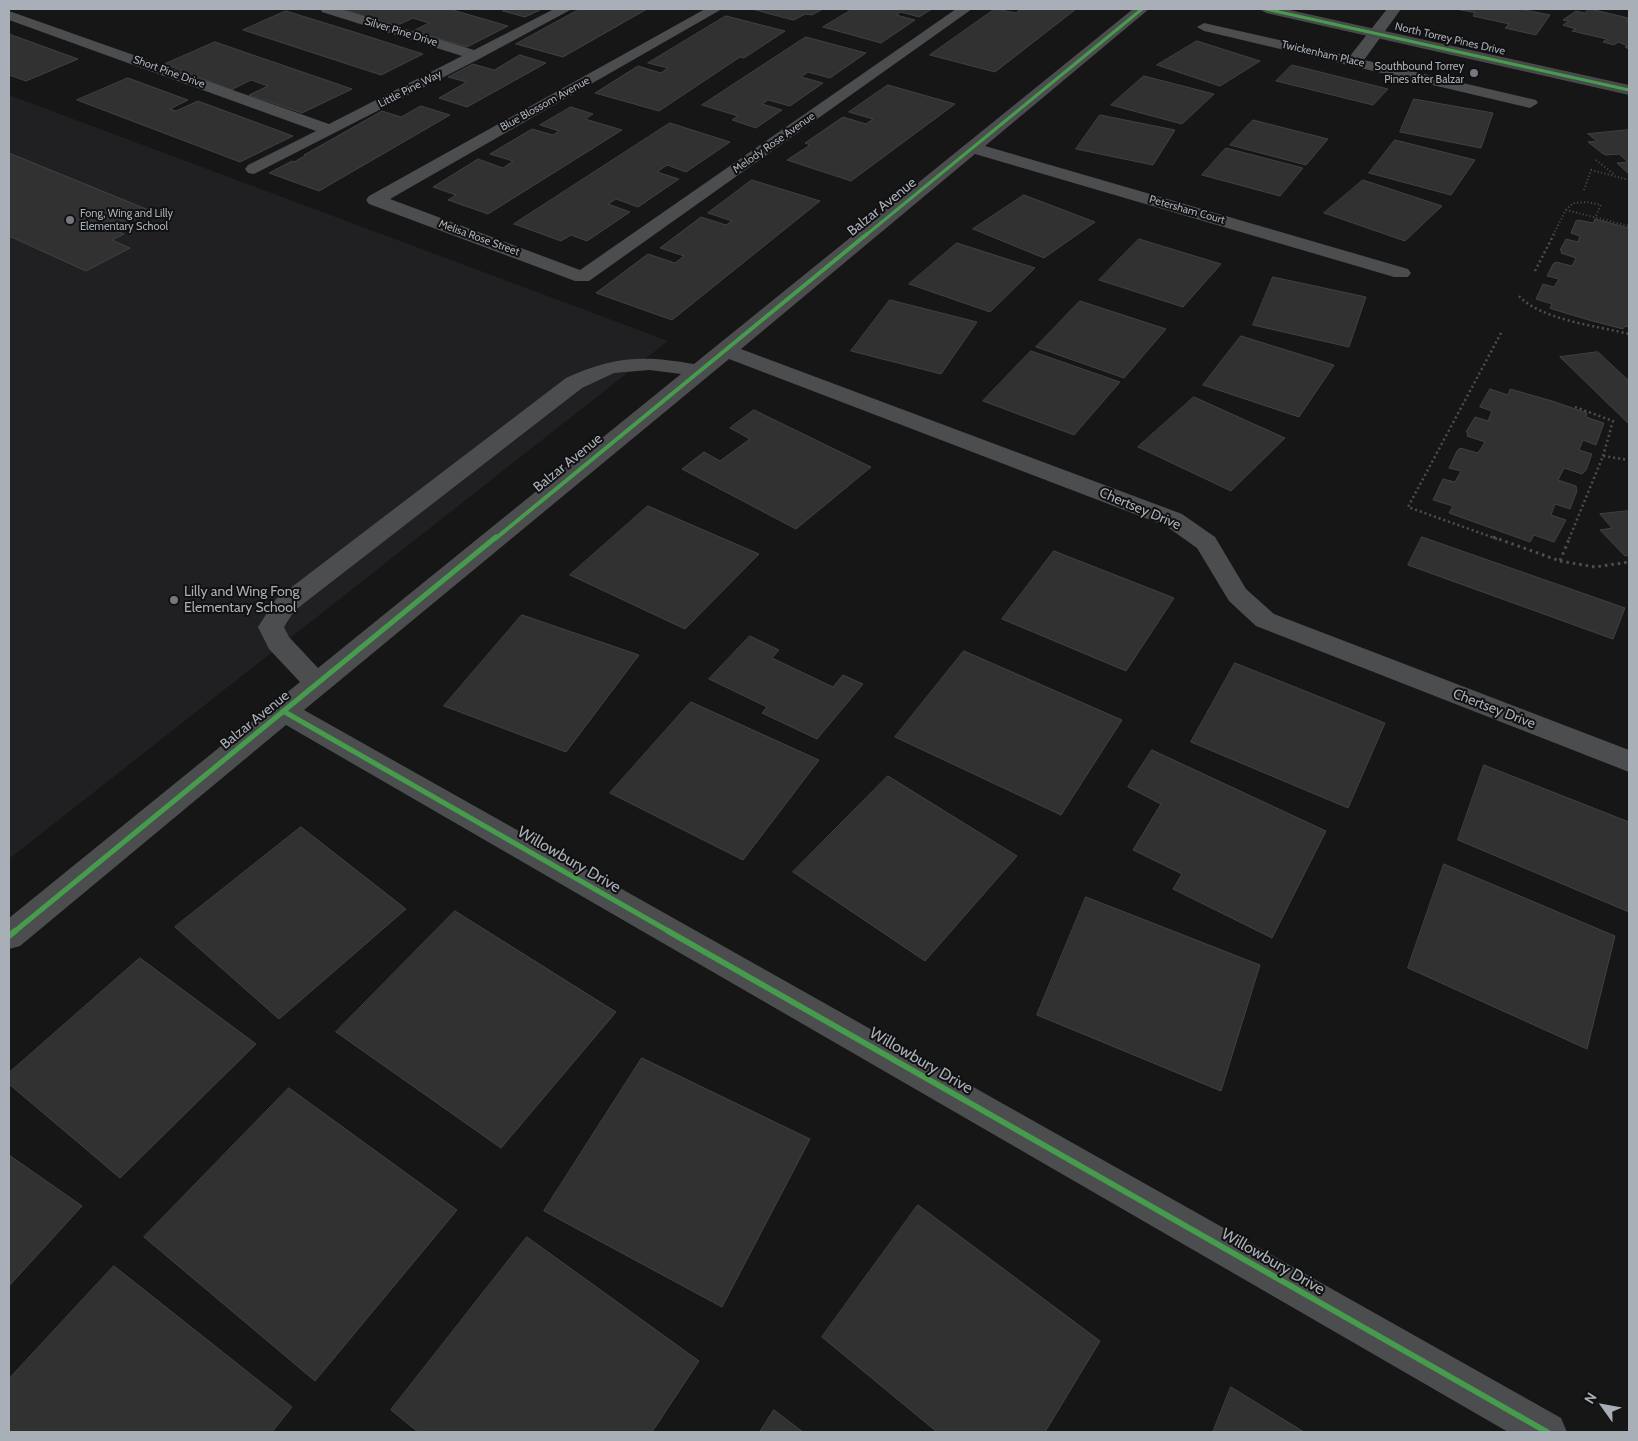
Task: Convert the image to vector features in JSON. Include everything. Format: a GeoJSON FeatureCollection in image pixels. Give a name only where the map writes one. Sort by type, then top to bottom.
{"type":"FeatureCollection","features":[{"type":"Feature","properties":{"kind":"main road","name":"North Torrey Pines Drive"},"geometry":{"type":"LineString","coordinates":[[1266,9],[1629,90]]}},
{"type":"Feature","properties":{"kind":"street","name":"Silver Pine Drive"},"geometry":{"type":"LineString","coordinates":[[326,9],[476,55]]}},
{"type":"Feature","properties":{"kind":"street","name":"Little Pine Way"},"geometry":{"type":"LineString","coordinates":[[254,169],[565,9]]}},
{"type":"Feature","properties":{"kind":"street","name":"Blue Blossom Avenue"},"geometry":{"type":"LineString","coordinates":[[375,200],[715,9]]}},
{"type":"Feature","properties":{"kind":"street","name":"Melody Rose Avenue"},"geometry":{"type":"LineString","coordinates":[[582,276],[965,9]]}},
{"type":"Feature","properties":{"kind":"street","name":"Balzar Avenue"},"geometry":{"type":"LineString","coordinates":[[9,936],[1142,9]]}},
{"type":"Feature","properties":{"kind":"street"},"geometry":{"type":"LineString","coordinates":[[1354,62],[1394,9]]}},
{"type":"Feature","properties":{"kind":"street","name":"Short Pine Drive"},"geometry":{"type":"LineString","coordinates":[[9,15],[330,130]]}},
{"type":"Feature","properties":{"kind":"street","name":"Twickenham Place"},"geometry":{"type":"LineString","coordinates":[[1204,27],[1530,102]]}},
{"type":"Feature","properties":{"kind":"street","name":"Petersham Court"},"geometry":{"type":"LineString","coordinates":[[972,148],[1401,273]]}},
{"type":"Feature","properties":{"kind":"street","name":"Melisa Rose Street"},"geometry":{"type":"LineString","coordinates":[[375,200],[582,276]]}},
{"type":"Feature","properties":{"kind":"street","name":"Chertsey Drive"},"geometry":{"type":"LineString","coordinates":[[726,350],[1174,520],[1208,544],[1232,591],[1247,609],[1265,620],[1629,761]]}},
{"type":"Feature","properties":{"kind":"street"},"geometry":{"type":"LineString","coordinates":[[317,684],[278,642],[271,628],[285,605],[574,383],[600,370],[625,364],[651,362],[698,371]]}},
{"type":"Feature","properties":{"kind":"street","name":"Willowbury Drive"},"geometry":{"type":"LineString","coordinates":[[283,711],[1547,1432]]}},
{"type":"Feature","properties":{"kind":"path"},"geometry":{"type":"LineString","coordinates":[[1596,160],[1617,177]]}},
{"type":"Feature","properties":{"kind":"path"},"geometry":{"type":"LineString","coordinates":[[1584,190],[1591,170],[1629,180]]}},
{"type":"Feature","properties":{"kind":"path"},"geometry":{"type":"LineString","coordinates":[[1534,272],[1566,210],[1574,203],[1597,203],[1601,205],[1595,218]]}},
{"type":"Feature","properties":{"kind":"path"},"geometry":{"type":"LineString","coordinates":[[1566,210],[1629,226]]}},
{"type":"Feature","properties":{"kind":"path"},"geometry":{"type":"LineString","coordinates":[[1520,296],[1524,304],[1554,315],[1629,334]]}},
{"type":"Feature","properties":{"kind":"path"},"geometry":{"type":"LineString","coordinates":[[1500,333],[1408,507],[1560,561],[1595,567],[1629,562]]}},
{"type":"Feature","properties":{"kind":"path"},"geometry":{"type":"LineString","coordinates":[[1560,561],[1603,456],[1613,421],[1575,407]]}},
{"type":"Feature","properties":{"kind":"path"},"geometry":{"type":"LineString","coordinates":[[1603,456],[1629,460]]}},
{"type":"Feature","properties":{"kind":"shaded area","name":"Lilly and Wing Fong Elementary School"},"geometry":{"type":"Polygon","coordinates":[[[9,95],[668,341],[9,859],[9,95]]]}},
{"type":"Feature","properties":{"kind":"building"},"geometry":{"type":"Polygon","coordinates":[[[343,9],[449,9],[508,26],[467,47],[413,31],[429,23],[413,18],[396,26],[343,9]]]}},
{"type":"Feature","properties":{"kind":"building"},"geometry":{"type":"Polygon","coordinates":[[[507,9],[542,9],[525,17],[503,11],[507,9]]]}},
{"type":"Feature","properties":{"kind":"building"},"geometry":{"type":"Polygon","coordinates":[[[580,9],[647,9],[563,57],[516,44],[580,9]]]}},
{"type":"Feature","properties":{"kind":"building"},"geometry":{"type":"Polygon","coordinates":[[[752,9],[823,9],[812,15],[805,14],[794,20],[752,9]]]}},
{"type":"Feature","properties":{"kind":"building"},"geometry":{"type":"Polygon","coordinates":[[[853,9],[932,9],[919,17],[901,12],[896,15],[915,20],[881,43],[823,27],[853,9]]]}},
{"type":"Feature","properties":{"kind":"building"},"geometry":{"type":"Polygon","coordinates":[[[995,9],[1016,13],[1020,10],[1014,9],[1076,9],[995,72],[930,55],[995,9]]]}},
{"type":"Feature","properties":{"kind":"building"},"geometry":{"type":"Polygon","coordinates":[[[1456,9],[1520,9],[1550,15],[1536,35],[1505,28],[1509,24],[1473,16],[1475,13],[1456,9]]]}},
{"type":"Feature","properties":{"kind":"building"},"geometry":{"type":"Polygon","coordinates":[[[1590,9],[1628,18],[1626,20],[1629,21],[1629,49],[1625,47],[1628,46],[1618,42],[1614,45],[1603,42],[1607,39],[1572,31],[1576,29],[1563,25],[1569,21],[1563,20],[1576,11],[1584,13],[1590,9]]]}},
{"type":"Feature","properties":{"kind":"building"},"geometry":{"type":"Polygon","coordinates":[[[286,11],[423,54],[381,75],[243,30],[286,11]]]}},
{"type":"Feature","properties":{"kind":"building"},"geometry":{"type":"Polygon","coordinates":[[[726,16],[785,31],[744,58],[740,57],[659,111],[595,93],[638,66],[661,73],[668,68],[648,63],[726,16]]]}},
{"type":"Feature","properties":{"kind":"building"},"geometry":{"type":"Polygon","coordinates":[[[9,34],[78,59],[26,81],[9,75],[9,34]]]}},
{"type":"Feature","properties":{"kind":"building"},"geometry":{"type":"Polygon","coordinates":[[[806,37],[866,53],[830,78],[808,72],[801,77],[823,83],[790,106],[768,100],[762,104],[782,110],[756,128],[732,120],[738,116],[702,105],[806,37]]]}},
{"type":"Feature","properties":{"kind":"building"},"geometry":{"type":"Polygon","coordinates":[[[1197,41],[1260,61],[1220,86],[1157,65],[1197,41]]]}},
{"type":"Feature","properties":{"kind":"building"},"geometry":{"type":"Polygon","coordinates":[[[215,42],[352,89],[302,113],[249,95],[268,86],[251,80],[231,90],[165,64],[215,42]]]}},
{"type":"Feature","properties":{"kind":"building"},"geometry":{"type":"Polygon","coordinates":[[[520,55],[546,63],[467,107],[439,98],[467,82],[448,77],[473,64],[494,70],[520,55]]]}},
{"type":"Feature","properties":{"kind":"building"},"geometry":{"type":"Polygon","coordinates":[[[1292,65],[1388,89],[1373,105],[1276,81],[1292,65]]]}},
{"type":"Feature","properties":{"kind":"building"},"geometry":{"type":"Polygon","coordinates":[[[1144,76],[1214,94],[1182,124],[1111,105],[1144,76]]]}},
{"type":"Feature","properties":{"kind":"building"},"geometry":{"type":"Polygon","coordinates":[[[128,78],[188,100],[170,109],[176,111],[198,101],[293,136],[240,162],[77,100],[128,78]]]}},
{"type":"Feature","properties":{"kind":"building"},"geometry":{"type":"Polygon","coordinates":[[[888,85],[955,104],[851,181],[787,160],[810,145],[805,143],[843,117],[866,124],[873,119],[849,112],[888,85]]]}},
{"type":"Feature","properties":{"kind":"building"},"geometry":{"type":"Polygon","coordinates":[[[1414,99],[1493,113],[1481,148],[1400,132],[1414,99]]]}},
{"type":"Feature","properties":{"kind":"building"},"geometry":{"type":"Polygon","coordinates":[[[421,106],[450,115],[319,191],[269,173],[292,161],[294,162],[382,111],[401,117],[421,106]]]}},
{"type":"Feature","properties":{"kind":"building"},"geometry":{"type":"Polygon","coordinates":[[[571,107],[593,114],[585,119],[622,130],[488,214],[448,200],[456,195],[433,187],[478,159],[503,168],[513,161],[490,154],[532,129],[553,135],[559,131],[540,125],[571,107]]]}},
{"type":"Feature","properties":{"kind":"building"},"geometry":{"type":"Polygon","coordinates":[[[1100,115],[1175,130],[1153,165],[1076,149],[1100,115]]]}},
{"type":"Feature","properties":{"kind":"building"},"geometry":{"type":"Polygon","coordinates":[[[1253,120],[1328,139],[1306,165],[1230,145],[1253,120]]]}},
{"type":"Feature","properties":{"kind":"building"},"geometry":{"type":"Polygon","coordinates":[[[670,123],[730,142],[686,172],[667,165],[657,172],[679,179],[638,207],[616,199],[608,204],[630,212],[587,241],[571,235],[561,241],[514,224],[670,123]]]}},
{"type":"Feature","properties":{"kind":"building"},"geometry":{"type":"Polygon","coordinates":[[[1629,130],[1629,174],[1617,163],[1628,162],[1619,154],[1606,155],[1602,153],[1588,142],[1597,141],[1588,134],[1629,130]]]}},
{"type":"Feature","properties":{"kind":"building"},"geometry":{"type":"Polygon","coordinates":[[[1395,140],[1475,160],[1451,195],[1369,173],[1395,140]]]}},
{"type":"Feature","properties":{"kind":"building"},"geometry":{"type":"Polygon","coordinates":[[[1226,148],[1303,168],[1280,196],[1202,175],[1226,148]]]}},
{"type":"Feature","properties":{"kind":"building","name":"Fong, Wing and Lilly Elementary School"},"geometry":{"type":"Polygon","coordinates":[[[9,153],[151,211],[114,230],[124,234],[112,240],[130,248],[86,271],[9,236],[9,153]]]}},
{"type":"Feature","properties":{"kind":"building"},"geometry":{"type":"Polygon","coordinates":[[[752,180],[820,201],[672,320],[596,293],[648,254],[675,263],[684,256],[660,248],[701,217],[726,225],[732,221],[708,213],[752,180]]]}},
{"type":"Feature","properties":{"kind":"building"},"geometry":{"type":"Polygon","coordinates":[[[1363,180],[1442,206],[1405,241],[1324,213],[1363,180]]]}},
{"type":"Feature","properties":{"kind":"building"},"geometry":{"type":"Polygon","coordinates":[[[1024,195],[1095,222],[1044,258],[973,229],[1024,195]]]}},
{"type":"Feature","properties":{"kind":"building"},"geometry":{"type":"Polygon","coordinates":[[[1595,219],[1629,228],[1629,327],[1625,326],[1623,329],[1552,309],[1550,308],[1552,304],[1536,299],[1543,284],[1554,287],[1559,279],[1547,276],[1553,264],[1556,262],[1572,266],[1576,258],[1561,253],[1562,251],[1560,250],[1566,239],[1578,242],[1580,236],[1571,233],[1576,221],[1593,223],[1595,219]]]}},
{"type":"Feature","properties":{"kind":"building"},"geometry":{"type":"Polygon","coordinates":[[[1139,239],[1221,264],[1183,307],[1099,280],[1139,239]]]}},
{"type":"Feature","properties":{"kind":"building"},"geometry":{"type":"Polygon","coordinates":[[[957,243],[1035,268],[990,312],[909,284],[957,243]]]}},
{"type":"Feature","properties":{"kind":"building"},"geometry":{"type":"Polygon","coordinates":[[[1273,277],[1366,297],[1349,347],[1253,325],[1273,277]]]}},
{"type":"Feature","properties":{"kind":"building"},"geometry":{"type":"Polygon","coordinates":[[[890,300],[977,322],[941,374],[851,351],[890,300]]]}},
{"type":"Feature","properties":{"kind":"building"},"geometry":{"type":"Polygon","coordinates":[[[1080,301],[1166,329],[1124,378],[1036,347],[1080,301]]]}},
{"type":"Feature","properties":{"kind":"building"},"geometry":{"type":"Polygon","coordinates":[[[1241,336],[1334,365],[1299,417],[1203,385],[1241,336]]]}},
{"type":"Feature","properties":{"kind":"building"},"geometry":{"type":"Polygon","coordinates":[[[1031,351],[1120,382],[1074,435],[983,401],[1031,351]]]}},
{"type":"Feature","properties":{"kind":"building"},"geometry":{"type":"Polygon","coordinates":[[[1598,352],[1629,381],[1629,424],[1560,357],[1598,352]]]}},
{"type":"Feature","properties":{"kind":"building"},"geometry":{"type":"Polygon","coordinates":[[[1490,389],[1508,395],[1510,389],[1552,401],[1587,413],[1586,417],[1604,423],[1596,445],[1583,440],[1579,450],[1592,454],[1586,470],[1582,474],[1564,468],[1558,480],[1576,486],[1577,491],[1570,509],[1555,504],[1551,515],[1566,520],[1554,542],[1534,535],[1530,542],[1449,513],[1453,506],[1433,500],[1443,479],[1455,482],[1461,471],[1449,468],[1457,451],[1460,448],[1478,453],[1485,442],[1467,436],[1468,433],[1466,432],[1475,417],[1488,421],[1492,411],[1480,407],[1490,389]]]}},
{"type":"Feature","properties":{"kind":"building"},"geometry":{"type":"Polygon","coordinates":[[[1194,397],[1285,438],[1231,491],[1138,447],[1194,397]]]}},
{"type":"Feature","properties":{"kind":"building"},"geometry":{"type":"Polygon","coordinates":[[[754,410],[871,467],[796,529],[682,469],[704,452],[720,461],[750,439],[730,428],[754,410]]]}},
{"type":"Feature","properties":{"kind":"building"},"geometry":{"type":"Polygon","coordinates":[[[648,506],[759,554],[685,629],[570,575],[648,506]]]}},
{"type":"Feature","properties":{"kind":"building"},"geometry":{"type":"Polygon","coordinates":[[[1629,511],[1629,555],[1625,556],[1600,530],[1612,528],[1600,514],[1629,511]]]}},
{"type":"Feature","properties":{"kind":"building"},"geometry":{"type":"Polygon","coordinates":[[[1422,537],[1625,608],[1613,639],[1408,565],[1422,537]]]}},
{"type":"Feature","properties":{"kind":"building"},"geometry":{"type":"Polygon","coordinates":[[[1054,551],[1174,598],[1126,671],[1002,619],[1054,551]]]}},
{"type":"Feature","properties":{"kind":"building"},"geometry":{"type":"Polygon","coordinates":[[[522,615],[639,655],[566,752],[444,706],[522,615]]]}},
{"type":"Feature","properties":{"kind":"building"},"geometry":{"type":"Polygon","coordinates":[[[750,636],[779,650],[772,658],[833,687],[843,675],[863,684],[817,739],[762,713],[767,707],[709,679],[750,636]]]}},
{"type":"Feature","properties":{"kind":"building"},"geometry":{"type":"Polygon","coordinates":[[[964,651],[1122,720],[1061,815],[895,737],[964,651]]]}},
{"type":"Feature","properties":{"kind":"building"},"geometry":{"type":"Polygon","coordinates":[[[1235,663],[1385,723],[1348,808],[1191,742],[1235,663]]]}},
{"type":"Feature","properties":{"kind":"building"},"geometry":{"type":"Polygon","coordinates":[[[691,702],[819,760],[743,860],[610,793],[691,702]]]}},
{"type":"Feature","properties":{"kind":"building"},"geometry":{"type":"Polygon","coordinates":[[[1152,750],[1326,831],[1272,938],[1173,889],[1182,874],[1133,850],[1161,804],[1128,787],[1152,750]]]}},
{"type":"Feature","properties":{"kind":"building"},"geometry":{"type":"Polygon","coordinates":[[[1484,765],[1629,822],[1629,912],[1458,840],[1484,765]]]}},
{"type":"Feature","properties":{"kind":"building"},"geometry":{"type":"Polygon","coordinates":[[[888,776],[1017,856],[925,961],[793,872],[888,776]]]}},
{"type":"Feature","properties":{"kind":"building"},"geometry":{"type":"Polygon","coordinates":[[[301,827],[406,909],[279,1019],[175,927],[301,827]]]}},
{"type":"Feature","properties":{"kind":"building"},"geometry":{"type":"Polygon","coordinates":[[[1444,864],[1615,936],[1587,1049],[1408,968],[1444,864]]]}},
{"type":"Feature","properties":{"kind":"building"},"geometry":{"type":"Polygon","coordinates":[[[1086,897],[1260,965],[1221,1091],[1037,1015],[1086,897]]]}},
{"type":"Feature","properties":{"kind":"building"},"geometry":{"type":"Polygon","coordinates":[[[455,911],[616,1012],[501,1148],[336,1032],[455,911]]]}},
{"type":"Feature","properties":{"kind":"building"},"geometry":{"type":"Polygon","coordinates":[[[140,958],[256,1044],[120,1178],[9,1084],[9,1073],[140,958]]]}},
{"type":"Feature","properties":{"kind":"building"},"geometry":{"type":"Polygon","coordinates":[[[642,1058],[810,1139],[722,1307],[544,1211],[642,1058]]]}},
{"type":"Feature","properties":{"kind":"building"},"geometry":{"type":"Polygon","coordinates":[[[289,1088],[457,1210],[315,1381],[144,1237],[289,1088]]]}},
{"type":"Feature","properties":{"kind":"building"},"geometry":{"type":"Polygon","coordinates":[[[9,1155],[82,1206],[9,1286],[9,1155]]]}},
{"type":"Feature","properties":{"kind":"building"},"geometry":{"type":"Polygon","coordinates":[[[918,1205],[1100,1341],[1045,1432],[937,1432],[822,1337],[918,1205]]]}},
{"type":"Feature","properties":{"kind":"building"},"geometry":{"type":"Polygon","coordinates":[[[527,1237],[699,1361],[652,1432],[418,1432],[391,1410],[527,1237]]]}},
{"type":"Feature","properties":{"kind":"building"},"geometry":{"type":"Polygon","coordinates":[[[114,1266],[292,1407],[272,1432],[9,1432],[9,1379],[114,1266]]]}},
{"type":"Feature","properties":{"kind":"building"},"geometry":{"type":"Polygon","coordinates":[[[1231,1387],[1304,1432],[1213,1432],[1231,1387]]]}},
{"type":"Feature","properties":{"kind":"building"},"geometry":{"type":"Polygon","coordinates":[[[774,1410],[803,1432],[760,1432],[774,1410]]]}},
{"type":"Feature","properties":{"kind":"cycle path"},"geometry":{"type":"LineString","coordinates":[[9,936],[1142,9]]}},
{"type":"Feature","properties":{"kind":"cycle path"},"geometry":{"type":"LineString","coordinates":[[1266,9],[1629,90]]}},
{"type":"Feature","properties":{"kind":"cycle path"},"geometry":{"type":"LineString","coordinates":[[283,711],[1547,1432]]}},
{"type":"Feature","properties":{"kind":"place","name":"Southbound Torrey Pines after Balzar"},"geometry":{"type":"Point","coordinates":[1474,73]}},
{"type":"Feature","properties":{"kind":"place","name":"Fong, Wing and Lilly Elementary School"},"geometry":{"type":"Point","coordinates":[70,220]}},
{"type":"Feature","properties":{"kind":"place","name":"Lilly and Wing Fong Elementary School"},"geometry":{"type":"Point","coordinates":[174,600]}}]}
